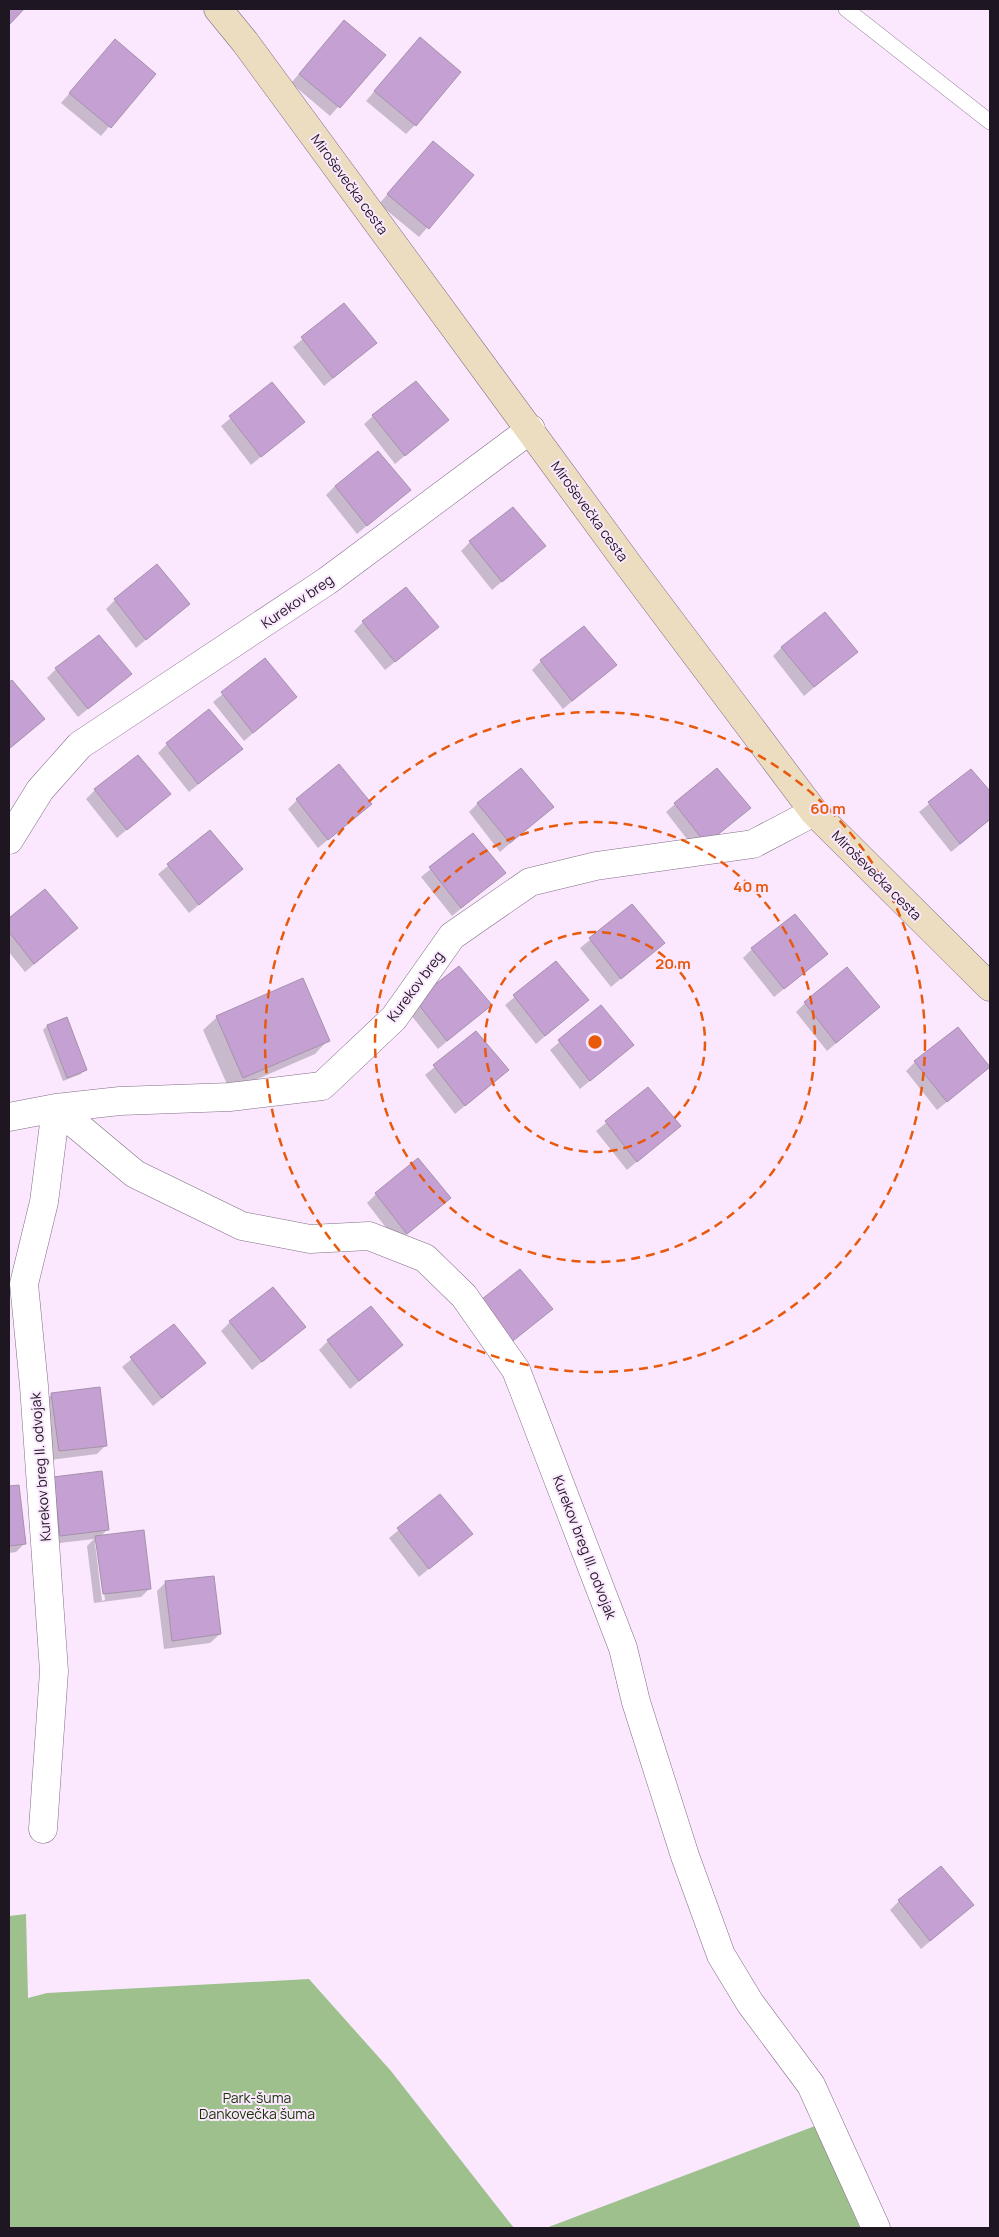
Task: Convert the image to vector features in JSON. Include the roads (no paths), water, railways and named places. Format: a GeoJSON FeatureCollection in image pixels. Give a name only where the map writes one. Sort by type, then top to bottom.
{"type":"FeatureCollection","features":[{"type":"Feature","properties":{"kind":"main road","name":"Miroševečka cesta"},"geometry":{"type":"LineString","coordinates":[[218,9],[245,42],[531,428],[630,567],[814,812],[990,987]]}},
{"type":"Feature","properties":{"kind":"street","name":"Kurekov breg"},"geometry":{"type":"LineString","coordinates":[[9,840],[40,790],[80,745],[327,581],[531,428]]}},
{"type":"Feature","properties":{"kind":"street","name":"Kurekov breg"},"geometry":{"type":"LineString","coordinates":[[9,1116],[56,1108],[120,1101],[230,1096],[322,1086],[394,1018],[452,936],[530,882],[596,866],[753,844],[814,812]]}},
{"type":"Feature","properties":{"kind":"street","name":"Kurekov breg II. odvojak"},"geometry":{"type":"LineString","coordinates":[[43,1829],[54,1671],[34,1386],[24,1284],[44,1202],[56,1108]]}},
{"type":"Feature","properties":{"kind":"street","name":"Kurekov breg III. odvojak"},"geometry":{"type":"LineString","coordinates":[[56,1108],[135,1174],[242,1226],[310,1239],[369,1236],[425,1258],[464,1296],[516,1370],[520,1379],[623,1648],[641,1720],[685,1856],[721,1955],[750,2003],[811,2085],[876,2228]]}},
{"type":"Feature","properties":{"kind":"lane"},"geometry":{"type":"LineString","coordinates":[[846,9],[990,122]]}},
{"type":"Feature","properties":{"kind":"park label","name":"Park-šuma Dankovečka šuma"},"geometry":{"type":"Point","coordinates":[257,2106]}}]}
